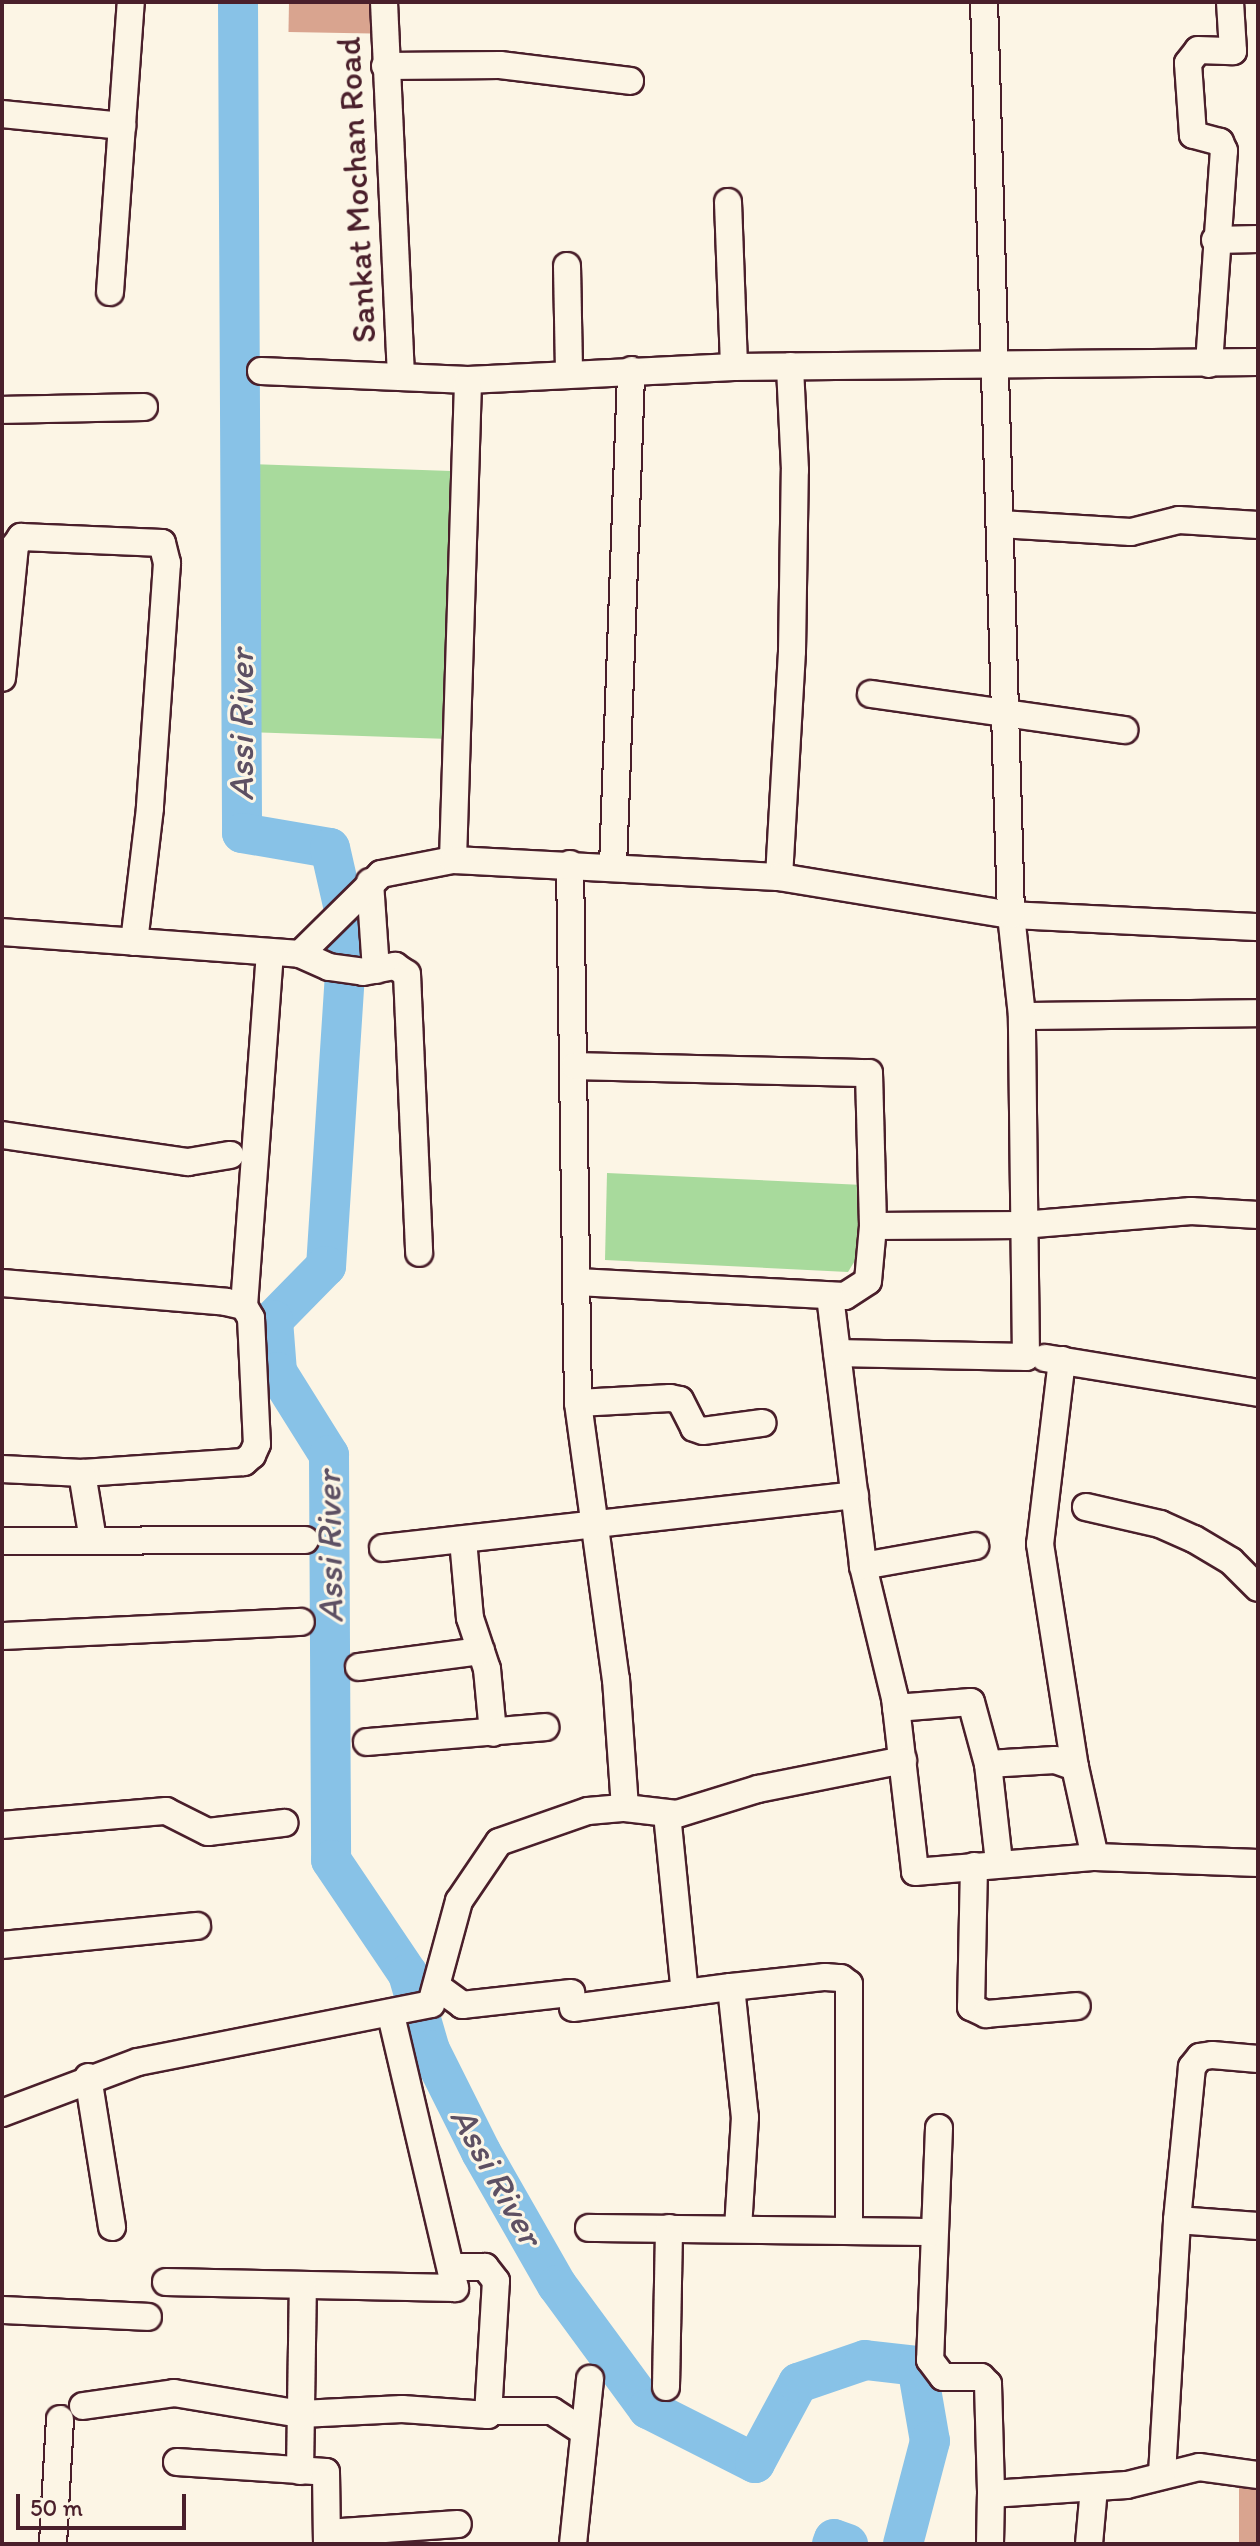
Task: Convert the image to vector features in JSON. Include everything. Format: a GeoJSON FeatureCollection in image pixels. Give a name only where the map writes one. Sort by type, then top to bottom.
{"type":"FeatureCollection","features":[{"type":"Feature","properties":{"kind":"street"},"geometry":{"type":"LineString","coordinates":[[110,292],[131,2]]}},
{"type":"Feature","properties":{"kind":"street","name":"Sankat Mochan Road"},"geometry":{"type":"LineString","coordinates":[[384,2],[401,376]]}},
{"type":"Feature","properties":{"kind":"street"},"geometry":{"type":"LineString","coordinates":[[984,2],[1008,710],[1011,915],[1022,1016],[1022,1225],[1026,1357]]}},
{"type":"Feature","properties":{"kind":"street"},"geometry":{"type":"LineString","coordinates":[[1209,364],[1215,240],[1224,151],[1220,142],[1193,135],[1188,63],[1198,50],[1246,50],[1230,2]]}},
{"type":"Feature","properties":{"kind":"street"},"geometry":{"type":"LineString","coordinates":[[385,66],[500,65],[630,81]]}},
{"type":"Feature","properties":{"kind":"street"},"geometry":{"type":"LineString","coordinates":[[2,114],[122,126]]}},
{"type":"Feature","properties":{"kind":"street"},"geometry":{"type":"LineString","coordinates":[[728,202],[734,367]]}},
{"type":"Feature","properties":{"kind":"street"},"geometry":{"type":"LineString","coordinates":[[1215,240],[1258,239]]}},
{"type":"Feature","properties":{"kind":"street"},"geometry":{"type":"LineString","coordinates":[[567,266],[569,374]]}},
{"type":"Feature","properties":{"kind":"street"},"geometry":{"type":"LineString","coordinates":[[261,371],[468,380],[734,367],[995,367],[1258,362]]}},
{"type":"Feature","properties":{"kind":"street"},"geometry":{"type":"LineString","coordinates":[[779,877],[792,651],[795,470],[790,366]]}},
{"type":"Feature","properties":{"kind":"street"},"geometry":{"type":"LineString","coordinates":[[613,866],[631,370]]}},
{"type":"Feature","properties":{"kind":"street"},"geometry":{"type":"LineString","coordinates":[[453,860],[468,380]]}},
{"type":"Feature","properties":{"kind":"street"},"geometry":{"type":"LineString","coordinates":[[2,410],[144,407]]}},
{"type":"Feature","properties":{"kind":"street"},"geometry":{"type":"LineString","coordinates":[[1000,524],[1131,532],[1179,520],[1258,525]]}},
{"type":"Feature","properties":{"kind":"street"},"geometry":{"type":"LineString","coordinates":[[2,678],[15,546],[21,537],[162,543],[167,563],[152,793],[134,942]]}},
{"type":"Feature","properties":{"kind":"street"},"geometry":{"type":"LineString","coordinates":[[871,694],[1008,710],[1124,730]]}},
{"type":"Feature","properties":{"kind":"street"},"geometry":{"type":"LineString","coordinates":[[2,932],[270,952],[309,946],[363,888],[396,868],[453,860],[779,877],[1011,915],[1258,927]]}},
{"type":"Feature","properties":{"kind":"street"},"geometry":{"type":"LineString","coordinates":[[570,864],[578,1403],[592,1524],[616,1679],[625,1808]]}},
{"type":"Feature","properties":{"kind":"street"},"geometry":{"type":"LineString","coordinates":[[363,888],[370,971]]}},
{"type":"Feature","properties":{"kind":"street"},"geometry":{"type":"LineString","coordinates":[[309,946],[329,967],[370,971],[395,966],[407,974],[419,1253]]}},
{"type":"Feature","properties":{"kind":"street"},"geometry":{"type":"LineString","coordinates":[[2,1469],[82,1473],[244,1462],[252,1455],[257,1444],[251,1318],[244,1306],[270,952]]}},
{"type":"Feature","properties":{"kind":"street"},"geometry":{"type":"LineString","coordinates":[[1022,1016],[1258,1013]]}},
{"type":"Feature","properties":{"kind":"street"},"geometry":{"type":"LineString","coordinates":[[575,1066],[869,1073],[873,1226],[868,1281],[857,1292],[830,1296],[577,1282]]}},
{"type":"Feature","properties":{"kind":"street"},"geometry":{"type":"LineString","coordinates":[[2,1135],[188,1162],[230,1155]]}},
{"type":"Feature","properties":{"kind":"street"},"geometry":{"type":"LineString","coordinates":[[873,1226],[1022,1225],[1191,1211],[1258,1215]]}},
{"type":"Feature","properties":{"kind":"street"},"geometry":{"type":"LineString","coordinates":[[2,1283],[244,1306]]}},
{"type":"Feature","properties":{"kind":"street"},"geometry":{"type":"LineString","coordinates":[[830,1296],[863,1566],[896,1708],[915,1872],[1095,1857],[1258,1863]]}},
{"type":"Feature","properties":{"kind":"street"},"geometry":{"type":"LineString","coordinates":[[837,1353],[1062,1360],[1258,1393]]}},
{"type":"Feature","properties":{"kind":"street"},"geometry":{"type":"LineString","coordinates":[[1062,1360],[1040,1544],[1075,1767],[1095,1857]]}},
{"type":"Feature","properties":{"kind":"street"},"geometry":{"type":"LineString","coordinates":[[578,1403],[670,1398],[680,1400],[694,1428],[703,1431],[762,1423]]}},
{"type":"Feature","properties":{"kind":"street"},"geometry":{"type":"LineString","coordinates":[[82,1473],[93,1540]]}},
{"type":"Feature","properties":{"kind":"street"},"geometry":{"type":"LineString","coordinates":[[383,1548],[855,1495]]}},
{"type":"Feature","properties":{"kind":"street"},"geometry":{"type":"LineString","coordinates":[[1086,1507],[1160,1524],[1194,1539],[1231,1561],[1258,1588]]}},
{"type":"Feature","properties":{"kind":"street"},"geometry":{"type":"LineString","coordinates":[[2,1541],[305,1540]]}},
{"type":"Feature","properties":{"kind":"street"},"geometry":{"type":"LineString","coordinates":[[463,1540],[470,1618],[481,1651],[493,1733]]}},
{"type":"Feature","properties":{"kind":"street"},"geometry":{"type":"LineString","coordinates":[[863,1566],[975,1546]]}},
{"type":"Feature","properties":{"kind":"street"},"geometry":{"type":"LineString","coordinates":[[2,1636],[301,1622]]}},
{"type":"Feature","properties":{"kind":"street"},"geometry":{"type":"LineString","coordinates":[[359,1667],[481,1651]]}},
{"type":"Feature","properties":{"kind":"street"},"geometry":{"type":"LineString","coordinates":[[896,1708],[971,1702],[988,1764],[986,1864],[971,2007],[986,2014],[1077,2006]]}},
{"type":"Feature","properties":{"kind":"street"},"geometry":{"type":"LineString","coordinates":[[367,1742],[545,1727]]}},
{"type":"Feature","properties":{"kind":"street"},"geometry":{"type":"LineString","coordinates":[[435,1996],[459,1901],[491,1849],[588,1811],[625,1808],[667,1814],[758,1789],[903,1760]]}},
{"type":"Feature","properties":{"kind":"street"},"geometry":{"type":"LineString","coordinates":[[988,1764],[1055,1760],[1075,1767]]}},
{"type":"Feature","properties":{"kind":"street"},"geometry":{"type":"LineString","coordinates":[[2,1825],[166,1811],[208,1832],[284,1823]]}},
{"type":"Feature","properties":{"kind":"street"},"geometry":{"type":"LineString","coordinates":[[667,1814],[685,1993]]}},
{"type":"Feature","properties":{"kind":"street"},"geometry":{"type":"LineString","coordinates":[[2,1945],[197,1926]]}},
{"type":"Feature","properties":{"kind":"street"},"geometry":{"type":"LineString","coordinates":[[2,2113],[88,2077],[187,2050],[396,2014],[435,1996],[462,2005],[685,1993],[825,1977],[841,1978],[849,1984],[849,2228]]}},
{"type":"Feature","properties":{"kind":"street"},"geometry":{"type":"LineString","coordinates":[[731,1987],[745,2117],[738,2227]]}},
{"type":"Feature","properties":{"kind":"street"},"geometry":{"type":"LineString","coordinates":[[166,2282],[451,2291],[456,2283],[396,2014]]}},
{"type":"Feature","properties":{"kind":"street"},"geometry":{"type":"LineString","coordinates":[[1162,2474],[1177,2220],[1192,2067],[1200,2057],[1212,2055],[1258,2059]]}},
{"type":"Feature","properties":{"kind":"street"},"geometry":{"type":"LineString","coordinates":[[88,2077],[112,2227]]}},
{"type":"Feature","properties":{"kind":"street"},"geometry":{"type":"LineString","coordinates":[[939,2128],[930,2360],[943,2377],[981,2377],[988,2384],[990,2544]]}},
{"type":"Feature","properties":{"kind":"street"},"geometry":{"type":"LineString","coordinates":[[1177,2220],[1258,2226]]}},
{"type":"Feature","properties":{"kind":"street"},"geometry":{"type":"LineString","coordinates":[[589,2228],[849,2228],[934,2232]]}},
{"type":"Feature","properties":{"kind":"street"},"geometry":{"type":"LineString","coordinates":[[666,2387],[669,2228]]}},
{"type":"Feature","properties":{"kind":"street"},"geometry":{"type":"LineString","coordinates":[[452,2267],[485,2267],[496,2281],[490,2411]]}},
{"type":"Feature","properties":{"kind":"street"},"geometry":{"type":"LineString","coordinates":[[300,2471],[303,2288]]}},
{"type":"Feature","properties":{"kind":"street"},"geometry":{"type":"LineString","coordinates":[[2,2310],[148,2317]]}},
{"type":"Feature","properties":{"kind":"street"},"geometry":{"type":"LineString","coordinates":[[573,2544],[581,2430],[590,2379]]}},
{"type":"Feature","properties":{"kind":"street"},"geometry":{"type":"LineString","coordinates":[[53,2544],[72,2412],[174,2393],[301,2414],[402,2409],[482,2415],[490,2411],[552,2411],[581,2430]]}},
{"type":"Feature","properties":{"kind":"street"},"geometry":{"type":"LineString","coordinates":[[177,2462],[330,2475],[327,2539],[458,2524]]}},
{"type":"Feature","properties":{"kind":"street"},"geometry":{"type":"LineString","coordinates":[[991,2494],[1094,2488],[1199,2467],[1258,2475]]}},
{"type":"Feature","properties":{"kind":"street"},"geometry":{"type":"LineString","coordinates":[[1089,2544],[1094,2488]]}},
{"type":"Feature","properties":{"kind":"green space"},"geometry":{"type":"Polygon","coordinates":[[[257,464],[451,471],[442,739],[248,732],[257,464]]]}},
{"type":"Feature","properties":{"kind":"green space"},"geometry":{"type":"Polygon","coordinates":[[[607,1173],[863,1185],[864,1246],[848,1272],[605,1260],[607,1173]]]}},
{"type":"Feature","properties":{"kind":"building"},"geometry":{"type":"Polygon","coordinates":[[[289,2],[372,3],[371,33],[288,32],[289,2]]]}},
{"type":"Feature","properties":{"kind":"building"},"geometry":{"type":"Polygon","coordinates":[[[1239,2488],[1258,2488],[1258,2544],[1239,2544],[1239,2488]]]}},
{"type":"Feature","properties":{"kind":"waterway","name":"Assi River"},"geometry":{"type":"LineString","coordinates":[[238,2],[242,833],[330,848],[348,927],[326,1266],[273,1320],[277,1372],[329,1455],[331,1860],[408,1974],[430,2050],[481,2152],[557,2285],[648,2409],[755,2463],[798,2383],[865,2360],[917,2366],[930,2441],[903,2544]]}},
{"type":"Feature","properties":{"kind":"waterway","name":"Assi River"},"geometry":{"type":"LineString","coordinates":[[832,2544],[834,2539],[848,2544]]}}]}
